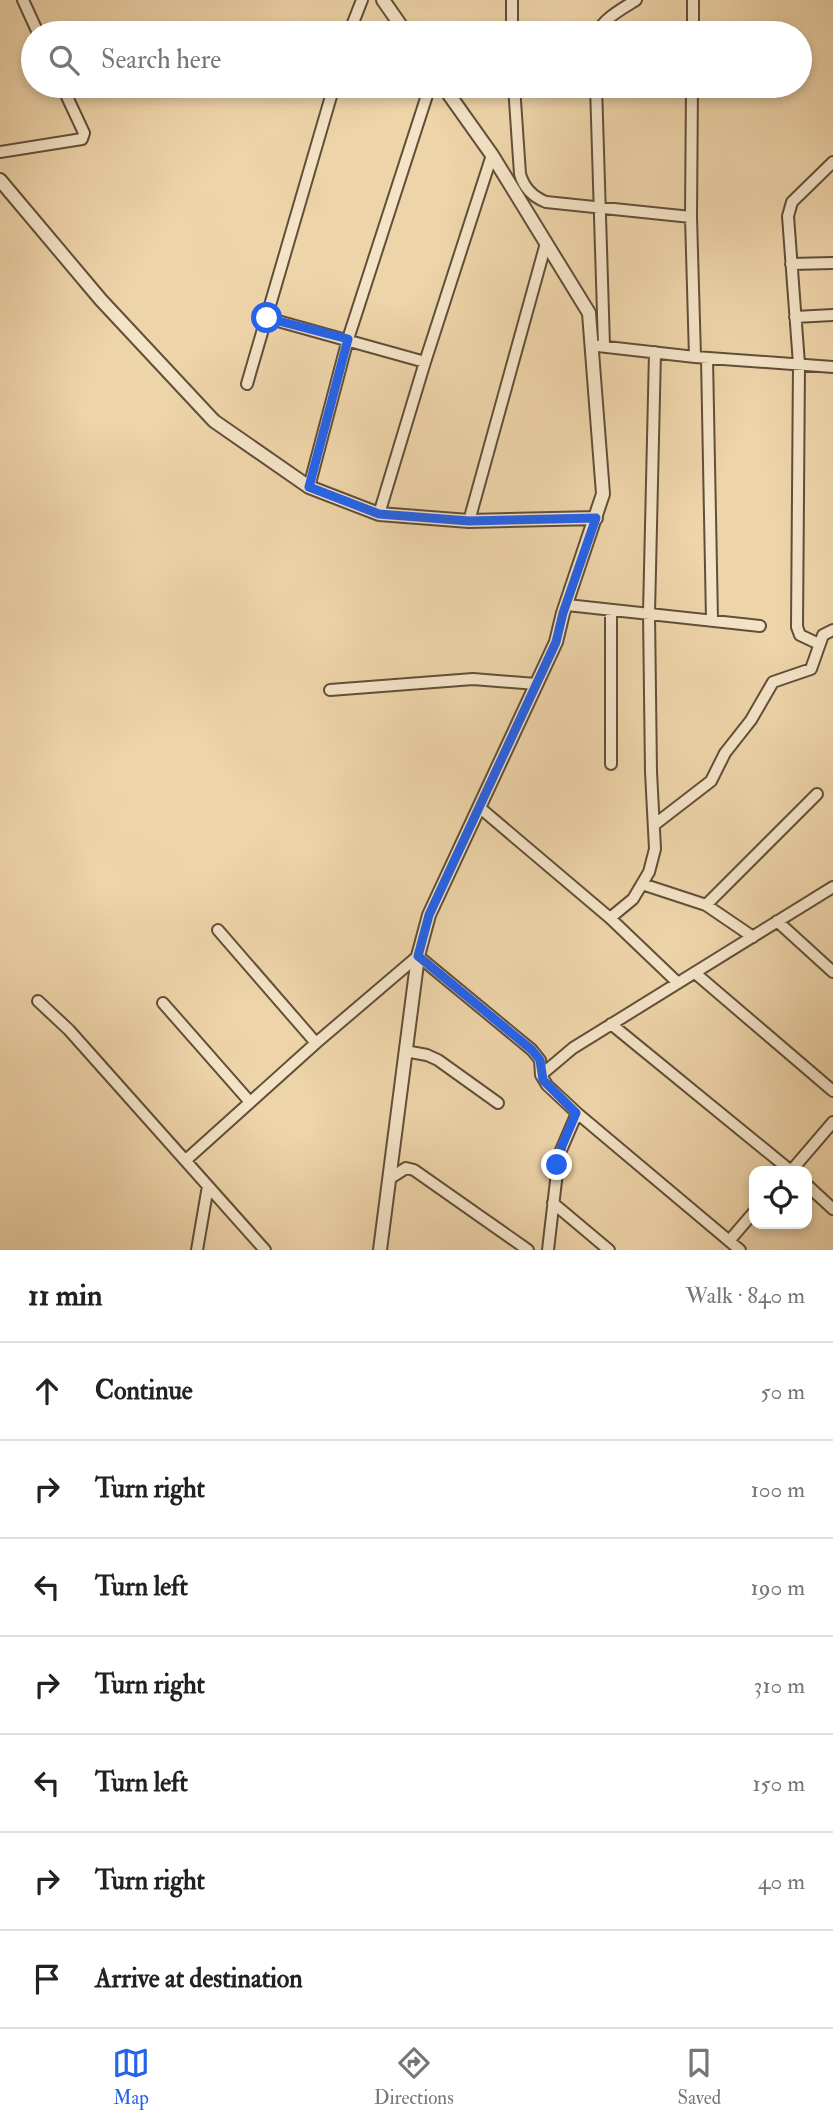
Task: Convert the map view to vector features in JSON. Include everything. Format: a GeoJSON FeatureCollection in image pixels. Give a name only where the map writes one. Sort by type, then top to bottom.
{"type":"FeatureCollection","features":[{"type":"Feature","properties":{"kind":"street"},"geometry":{"type":"LineString","coordinates":[[23,0],[33,21]]}},
{"type":"Feature","properties":{"kind":"street"},"geometry":{"type":"LineString","coordinates":[[354,21],[362,0]]}},
{"type":"Feature","properties":{"kind":"street"},"geometry":{"type":"LineString","coordinates":[[383,0],[398,21]]}},
{"type":"Feature","properties":{"kind":"street"},"geometry":{"type":"LineString","coordinates":[[512,0],[512,21]]}},
{"type":"Feature","properties":{"kind":"street"},"geometry":{"type":"LineString","coordinates":[[606,21],[636,0]]}},
{"type":"Feature","properties":{"kind":"street"},"geometry":{"type":"LineString","coordinates":[[693,0],[693,21]]}},
{"type":"Feature","properties":{"kind":"street"},"geometry":{"type":"LineString","coordinates":[[0,152],[82,139],[84,132],[68,98]]}},
{"type":"Feature","properties":{"kind":"street"},"geometry":{"type":"LineString","coordinates":[[247,384],[331,98]]}},
{"type":"Feature","properties":{"kind":"street"},"geometry":{"type":"LineString","coordinates":[[309,487],[348,339],[426,98]]}},
{"type":"Feature","properties":{"kind":"street"},"geometry":{"type":"LineString","coordinates":[[452,98],[492,155],[589,313],[598,346]]}},
{"type":"Feature","properties":{"kind":"street"},"geometry":{"type":"LineString","coordinates":[[515,98],[520,174],[529,192],[547,202],[691,218]]}},
{"type":"Feature","properties":{"kind":"street"},"geometry":{"type":"LineString","coordinates":[[380,1250],[418,956],[429,915],[556,642],[603,494],[598,346],[596,98]]}},
{"type":"Feature","properties":{"kind":"street"},"geometry":{"type":"LineString","coordinates":[[692,98],[691,218],[695,357]]}},
{"type":"Feature","properties":{"kind":"street"},"geometry":{"type":"LineString","coordinates":[[379,514],[492,155]]}},
{"type":"Feature","properties":{"kind":"street"},"geometry":{"type":"LineString","coordinates":[[819,643],[800,635],[797,627],[799,364],[788,210],[798,195],[833,162]]}},
{"type":"Feature","properties":{"kind":"street"},"geometry":{"type":"LineString","coordinates":[[0,180],[101,300],[214,421],[309,487],[379,514],[469,521],[596,518]]}},
{"type":"Feature","properties":{"kind":"street"},"geometry":{"type":"LineString","coordinates":[[469,521],[546,243]]}},
{"type":"Feature","properties":{"kind":"street"},"geometry":{"type":"LineString","coordinates":[[791,264],[833,262]]}},
{"type":"Feature","properties":{"kind":"street"},"geometry":{"type":"LineString","coordinates":[[795,317],[833,315]]}},
{"type":"Feature","properties":{"kind":"street"},"geometry":{"type":"LineString","coordinates":[[267,318],[425,362]]}},
{"type":"Feature","properties":{"kind":"street"},"geometry":{"type":"LineString","coordinates":[[598,346],[695,357],[833,367]]}},
{"type":"Feature","properties":{"kind":"street"},"geometry":{"type":"LineString","coordinates":[[610,918],[628,905],[649,872],[654,857],[649,613],[655,352]]}},
{"type":"Feature","properties":{"kind":"street"},"geometry":{"type":"LineString","coordinates":[[707,358],[712,620]]}},
{"type":"Feature","properties":{"kind":"street"},"geometry":{"type":"LineString","coordinates":[[567,605],[760,626]]}},
{"type":"Feature","properties":{"kind":"street"},"geometry":{"type":"LineString","coordinates":[[611,610],[611,764]]}},
{"type":"Feature","properties":{"kind":"street"},"geometry":{"type":"LineString","coordinates":[[654,825],[711,781],[725,753],[751,720],[768,687],[773,682],[811,669],[815,664],[823,635],[833,630]]}},
{"type":"Feature","properties":{"kind":"street"},"geometry":{"type":"LineString","coordinates":[[330,690],[465,679],[536,684]]}},
{"type":"Feature","properties":{"kind":"street"},"geometry":{"type":"LineString","coordinates":[[706,905],[817,794]]}},
{"type":"Feature","properties":{"kind":"street"},"geometry":{"type":"LineString","coordinates":[[479,807],[610,918],[678,983]]}},
{"type":"Feature","properties":{"kind":"street"},"geometry":{"type":"LineString","coordinates":[[642,884],[706,905],[752,937]]}},
{"type":"Feature","properties":{"kind":"street"},"geometry":{"type":"LineString","coordinates":[[541,1075],[573,1048],[833,887]]}},
{"type":"Feature","properties":{"kind":"street"},"geometry":{"type":"LineString","coordinates":[[777,921],[833,972]]}},
{"type":"Feature","properties":{"kind":"street"},"geometry":{"type":"LineString","coordinates":[[218,930],[316,1043]]}},
{"type":"Feature","properties":{"kind":"street"},"geometry":{"type":"LineString","coordinates":[[186,1160],[418,956]]}},
{"type":"Feature","properties":{"kind":"street"},"geometry":{"type":"LineString","coordinates":[[418,956],[532,1050],[540,1060],[541,1075],[547,1086],[576,1113],[740,1250]]}},
{"type":"Feature","properties":{"kind":"street"},"geometry":{"type":"LineString","coordinates":[[695,973],[833,1091]]}},
{"type":"Feature","properties":{"kind":"street"},"geometry":{"type":"LineString","coordinates":[[38,1001],[69,1030],[265,1250]]}},
{"type":"Feature","properties":{"kind":"street"},"geometry":{"type":"LineString","coordinates":[[163,1003],[250,1102]]}},
{"type":"Feature","properties":{"kind":"street"},"geometry":{"type":"LineString","coordinates":[[611,1024],[785,1166]]}},
{"type":"Feature","properties":{"kind":"street"},"geometry":{"type":"LineString","coordinates":[[405,1051],[438,1060],[498,1103]]}},
{"type":"Feature","properties":{"kind":"street"},"geometry":{"type":"LineString","coordinates":[[548,1250],[559,1155],[576,1113]]}},
{"type":"Feature","properties":{"kind":"street"},"geometry":{"type":"LineString","coordinates":[[795,1166],[833,1122]]}},
{"type":"Feature","properties":{"kind":"street"},"geometry":{"type":"LineString","coordinates":[[389,1179],[406,1168],[414,1170],[528,1250]]}},
{"type":"Feature","properties":{"kind":"street"},"geometry":{"type":"LineString","coordinates":[[197,1250],[208,1186]]}},
{"type":"Feature","properties":{"kind":"street"},"geometry":{"type":"LineString","coordinates":[[812,1190],[833,1209]]}},
{"type":"Feature","properties":{"kind":"street"},"geometry":{"type":"LineString","coordinates":[[553,1203],[609,1250]]}},
{"type":"Feature","properties":{"kind":"street"},"geometry":{"type":"LineString","coordinates":[[729,1241],[749,1218]]}},
{"type":"Feature","properties":{"kind":"route"},"geometry":{"type":"LineString","coordinates":[[267,318],[348,339],[309,487],[379,514],[469,521],[596,518],[563,613],[556,642],[429,915],[418,956],[537,1054],[543,1080],[576,1113],[557,1165]]}}]}
